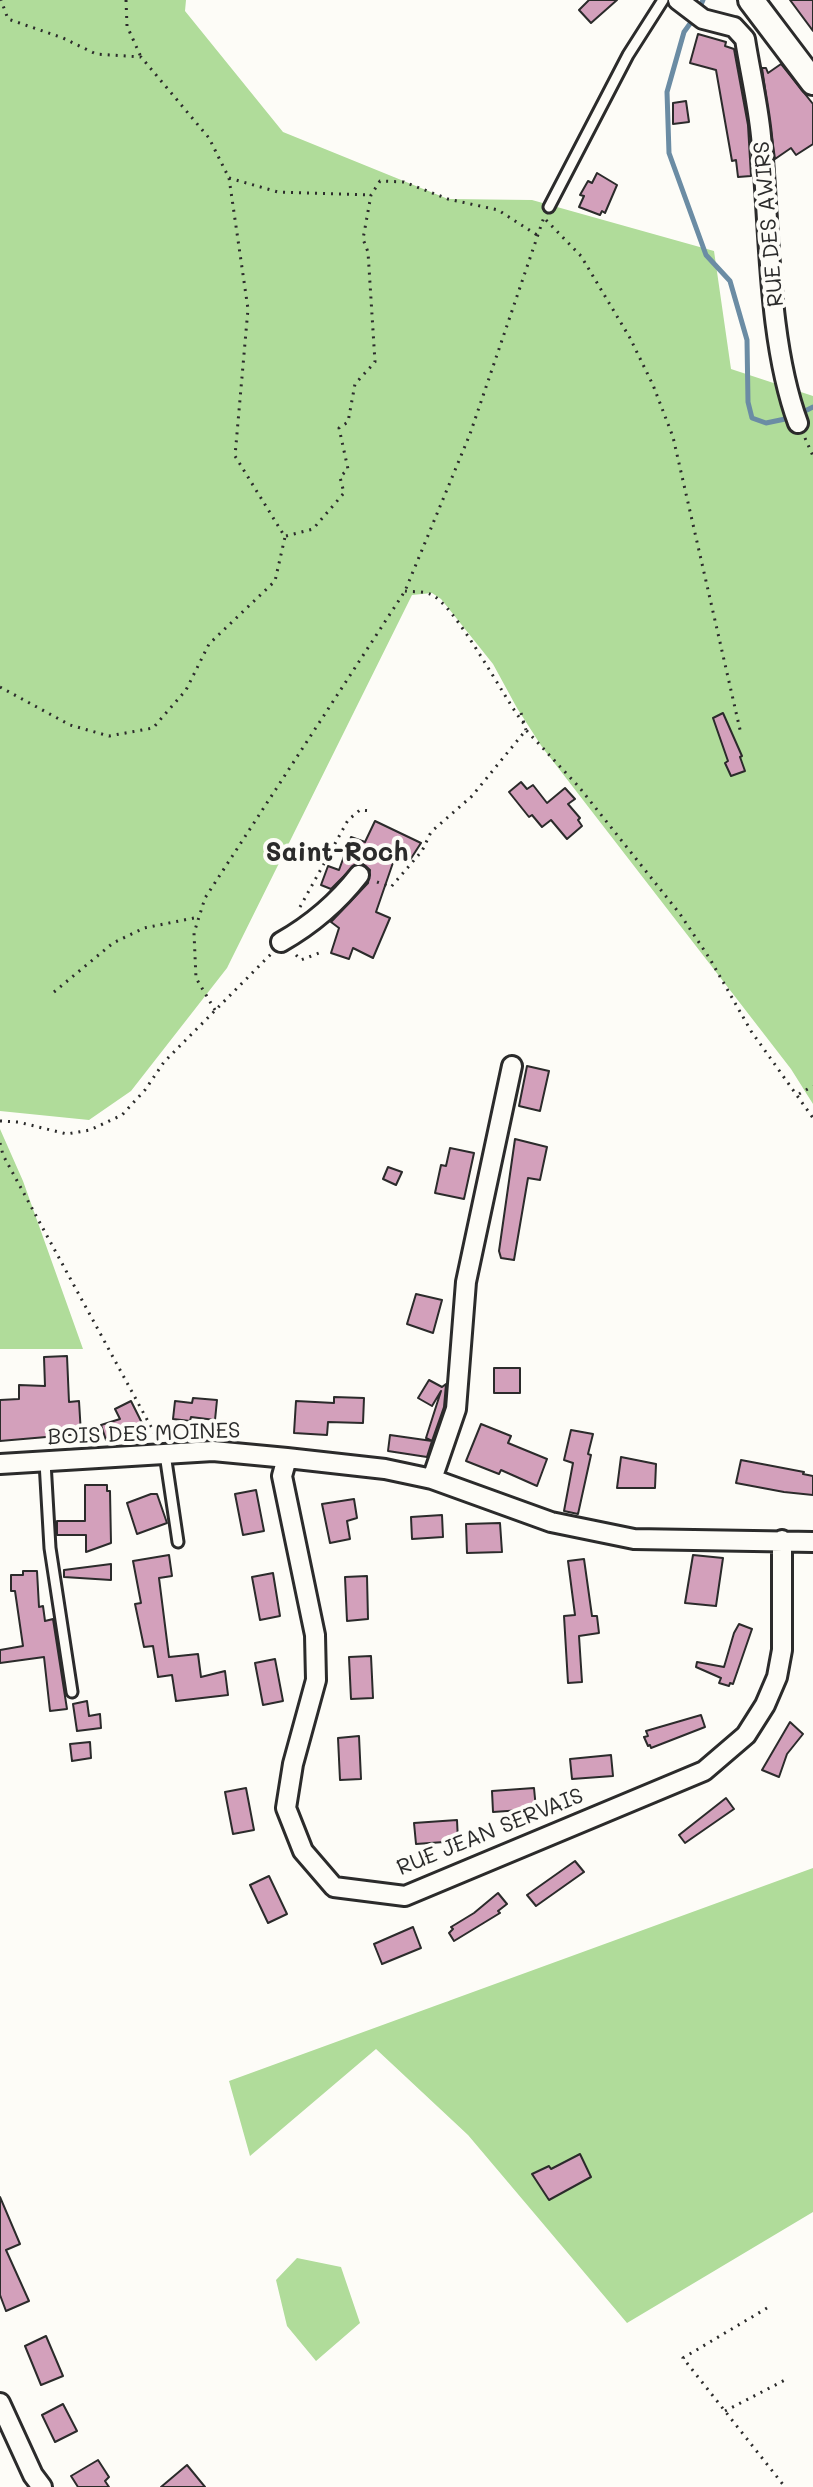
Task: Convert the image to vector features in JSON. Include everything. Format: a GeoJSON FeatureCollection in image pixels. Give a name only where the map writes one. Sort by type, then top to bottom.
{"type":"FeatureCollection","features":[{"type":"Feature","properties":{"kind":"street"},"geometry":{"type":"LineString","coordinates":[[691,10],[734,27],[751,0],[813,82]]}},
{"type":"Feature","properties":{"kind":"street","name":"RUE DES AWIRS"},"geometry":{"type":"LineString","coordinates":[[734,27],[745,39],[761,134],[780,351],[796,416]]}},
{"type":"Feature","properties":{"kind":"street"},"geometry":{"type":"LineString","coordinates":[[281,942],[299,932],[343,896],[359,875]]}},
{"type":"Feature","properties":{"kind":"street"},"geometry":{"type":"LineString","coordinates":[[432,1479],[456,1409],[466,1282],[512,1066]]}},
{"type":"Feature","properties":{"kind":"street","name":"BOIS DES MOINES"},"geometry":{"type":"LineString","coordinates":[[0,1464],[213,1451],[287,1458],[385,1469],[432,1479],[551,1522],[634,1539],[813,1542]]}},
{"type":"Feature","properties":{"kind":"street","name":"RUE JEAN SERVAIS"},"geometry":{"type":"LineString","coordinates":[[287,1458],[282,1476],[315,1635],[316,1680],[293,1764],[286,1808],[303,1851],[334,1887],[405,1896],[704,1771],[746,1735],[765,1705],[777,1677],[782,1650],[782,1540]]}},
{"type":"Feature","properties":{"kind":"street"},"geometry":{"type":"LineString","coordinates":[[0,2403],[34,2483]]}},
{"type":"Feature","properties":{"kind":"lane"},"geometry":{"type":"LineString","coordinates":[[549,207],[628,55],[663,0]]}},
{"type":"Feature","properties":{"kind":"lane"},"geometry":{"type":"LineString","coordinates":[[165,1453],[178,1542]]}},
{"type":"Feature","properties":{"kind":"lane"},"geometry":{"type":"LineString","coordinates":[[45,1461],[50,1548],[72,1692]]}},
{"type":"Feature","properties":{"kind":"path"},"geometry":{"type":"LineString","coordinates":[[1,0],[8,19],[63,38],[96,54],[141,57]]}},
{"type":"Feature","properties":{"kind":"path"},"geometry":{"type":"LineString","coordinates":[[0,687],[70,725],[109,736],[153,728],[186,690],[209,644],[275,581],[285,537],[235,456],[248,309],[229,178],[209,138],[141,57],[127,26],[126,0]]}},
{"type":"Feature","properties":{"kind":"path"},"geometry":{"type":"LineString","coordinates":[[229,178],[278,192],[371,195]]}},
{"type":"Feature","properties":{"kind":"path"},"geometry":{"type":"LineString","coordinates":[[285,537],[313,529],[344,493],[340,477],[348,469],[339,428],[348,422],[355,384],[375,362],[368,252],[363,239],[371,195],[380,181],[404,182],[448,199],[498,210],[537,235]]}},
{"type":"Feature","properties":{"kind":"path"},"geometry":{"type":"LineString","coordinates":[[215,1010],[196,978],[194,933],[205,898],[405,591],[470,434],[544,218],[581,256],[630,338],[673,437],[741,734]]}},
{"type":"Feature","properties":{"kind":"path"},"geometry":{"type":"LineString","coordinates":[[405,591],[429,593],[439,600],[478,651],[509,705],[524,724]]}},
{"type":"Feature","properties":{"kind":"path"},"geometry":{"type":"LineString","coordinates":[[521,713],[526,730],[579,787],[680,914],[751,1031],[813,1118]]}},
{"type":"Feature","properties":{"kind":"path"},"geometry":{"type":"LineString","coordinates":[[387,885],[391,887],[399,879],[422,851],[431,832],[472,796],[526,730]]}},
{"type":"Feature","properties":{"kind":"path"},"geometry":{"type":"LineString","coordinates":[[0,1121],[18,1122],[67,1134],[90,1130],[122,1115],[145,1090],[164,1062],[268,959],[281,942],[348,820],[360,810],[373,811]]}},
{"type":"Feature","properties":{"kind":"path"},"geometry":{"type":"LineString","coordinates":[[54,992],[113,943],[144,928],[199,917]]}},
{"type":"Feature","properties":{"kind":"path"},"geometry":{"type":"LineString","coordinates":[[798,1095],[813,1086]]}},
{"type":"Feature","properties":{"kind":"path"},"geometry":{"type":"LineString","coordinates":[[0,1143],[3,1155],[165,1453]]}},
{"type":"Feature","properties":{"kind":"path"},"geometry":{"type":"LineString","coordinates":[[767,2308],[683,2358],[785,2487]]}},
{"type":"Feature","properties":{"kind":"path"},"geometry":{"type":"LineString","coordinates":[[725,2411],[785,2380]]}},
{"type":"Feature","properties":{"kind":"green space"},"geometry":{"type":"Polygon","coordinates":[[[0,0],[186,0],[185,11],[283,132],[448,199],[532,200],[714,251],[731,369],[813,396],[813,1104],[791,1069],[542,747],[493,664],[441,599],[432,593],[412,595],[227,968],[131,1091],[89,1120],[0,1111],[0,0]]]}},
{"type":"Feature","properties":{"kind":"green space"},"geometry":{"type":"Polygon","coordinates":[[[0,1129],[23,1181],[83,1349],[0,1349],[0,1129]]]}},
{"type":"Feature","properties":{"kind":"green space"},"geometry":{"type":"Polygon","coordinates":[[[813,1868],[813,2212],[627,2323],[468,2135],[376,2049],[250,2156],[229,2081],[813,1868]]]}},
{"type":"Feature","properties":{"kind":"green space"},"geometry":{"type":"Polygon","coordinates":[[[297,2258],[341,2267],[360,2323],[316,2361],[287,2326],[276,2280],[297,2258]]]}},
{"type":"Feature","properties":{"kind":"building"},"geometry":{"type":"Polygon","coordinates":[[[589,0],[617,0],[591,23],[579,10],[589,0]]]}},
{"type":"Feature","properties":{"kind":"building"},"geometry":{"type":"Polygon","coordinates":[[[790,0],[813,0],[813,31],[790,0]]]}},
{"type":"Feature","properties":{"kind":"building"},"geometry":{"type":"Polygon","coordinates":[[[698,34],[726,42],[725,46],[734,49],[748,125],[751,176],[738,177],[736,160],[732,161],[716,70],[690,63],[698,34]]]}},
{"type":"Feature","properties":{"kind":"building"},"geometry":{"type":"Polygon","coordinates":[[[781,64],[813,104],[813,144],[796,155],[791,148],[775,159],[762,68],[766,68],[768,73],[781,64]]]}},
{"type":"Feature","properties":{"kind":"building"},"geometry":{"type":"Polygon","coordinates":[[[686,101],[689,122],[673,124],[673,103],[686,101]]]}},
{"type":"Feature","properties":{"kind":"building"},"geometry":{"type":"Polygon","coordinates":[[[597,173],[617,185],[605,213],[602,211],[600,215],[579,207],[584,196],[580,195],[597,173]]]}},
{"type":"Feature","properties":{"kind":"building"},"geometry":{"type":"Polygon","coordinates":[[[723,713],[742,756],[745,771],[731,776],[713,718],[723,713]]]}},
{"type":"Feature","properties":{"kind":"building"},"geometry":{"type":"Polygon","coordinates":[[[521,782],[527,789],[533,785],[547,803],[565,788],[575,799],[568,804],[580,818],[578,820],[582,826],[567,839],[551,820],[542,827],[532,815],[529,817],[509,792],[521,782]]]}},
{"type":"Feature","properties":{"kind":"building"},"geometry":{"type":"Polygon","coordinates":[[[375,821],[421,843],[410,860],[397,851],[376,912],[390,918],[373,958],[353,948],[349,959],[331,953],[339,928],[331,922],[368,883],[370,870],[362,863],[356,864],[331,889],[321,885],[328,866],[339,870],[351,837],[365,842],[375,821]]]}},
{"type":"Feature","properties":{"kind":"building"},"geometry":{"type":"Polygon","coordinates":[[[527,1066],[549,1071],[540,1111],[519,1106],[527,1066]]]}},
{"type":"Feature","properties":{"kind":"building"},"geometry":{"type":"Polygon","coordinates":[[[515,1139],[547,1147],[540,1180],[528,1178],[514,1260],[501,1258],[499,1251],[515,1139]]]}},
{"type":"Feature","properties":{"kind":"building"},"geometry":{"type":"Polygon","coordinates":[[[450,1148],[474,1153],[464,1199],[435,1193],[441,1165],[446,1166],[450,1148]]]}},
{"type":"Feature","properties":{"kind":"building"},"geometry":{"type":"Polygon","coordinates":[[[388,1167],[402,1172],[396,1185],[383,1179],[388,1167]]]}},
{"type":"Feature","properties":{"kind":"building"},"geometry":{"type":"Polygon","coordinates":[[[416,1294],[442,1300],[433,1333],[407,1324],[416,1294]]]}},
{"type":"Feature","properties":{"kind":"building"},"geometry":{"type":"Polygon","coordinates":[[[67,1356],[69,1402],[79,1401],[81,1434],[0,1441],[0,1400],[19,1399],[19,1385],[45,1386],[44,1357],[67,1356]]]}},
{"type":"Feature","properties":{"kind":"building"},"geometry":{"type":"Polygon","coordinates":[[[494,1368],[520,1368],[520,1393],[494,1393],[494,1368]]]}},
{"type":"Feature","properties":{"kind":"building"},"geometry":{"type":"Polygon","coordinates":[[[429,1380],[442,1387],[446,1384],[444,1407],[432,1441],[426,1438],[441,1391],[432,1406],[418,1398],[429,1380]]]}},
{"type":"Feature","properties":{"kind":"building"},"geometry":{"type":"Polygon","coordinates":[[[334,1397],[364,1398],[363,1423],[328,1422],[327,1435],[294,1433],[296,1401],[334,1403],[334,1397]]]}},
{"type":"Feature","properties":{"kind":"building"},"geometry":{"type":"Polygon","coordinates":[[[193,1398],[217,1400],[215,1420],[191,1417],[190,1421],[173,1419],[175,1401],[192,1403],[193,1398]]]}},
{"type":"Feature","properties":{"kind":"building"},"geometry":{"type":"Polygon","coordinates":[[[131,1401],[146,1431],[131,1439],[128,1433],[106,1440],[101,1425],[120,1419],[115,1409],[131,1401]]]}},
{"type":"Feature","properties":{"kind":"building"},"geometry":{"type":"Polygon","coordinates":[[[481,1424],[511,1436],[508,1443],[547,1459],[537,1486],[501,1470],[499,1474],[466,1461],[481,1424]]]}},
{"type":"Feature","properties":{"kind":"building"},"geometry":{"type":"Polygon","coordinates":[[[571,1430],[593,1434],[578,1514],[564,1511],[573,1463],[564,1460],[571,1430]]]}},
{"type":"Feature","properties":{"kind":"building"},"geometry":{"type":"Polygon","coordinates":[[[390,1435],[432,1441],[427,1457],[388,1451],[390,1435]]]}},
{"type":"Feature","properties":{"kind":"building"},"geometry":{"type":"Polygon","coordinates":[[[621,1457],[656,1464],[655,1488],[617,1488],[621,1457]]]}},
{"type":"Feature","properties":{"kind":"building"},"geometry":{"type":"Polygon","coordinates":[[[741,1460],[813,1476],[813,1495],[736,1483],[741,1460]]]}},
{"type":"Feature","properties":{"kind":"building"},"geometry":{"type":"Polygon","coordinates":[[[85,1485],[107,1485],[107,1491],[110,1491],[111,1543],[86,1552],[86,1535],[57,1535],[57,1521],[85,1521],[85,1485]]]}},
{"type":"Feature","properties":{"kind":"building"},"geometry":{"type":"Polygon","coordinates":[[[256,1490],[264,1531],[243,1535],[235,1494],[256,1490]]]}},
{"type":"Feature","properties":{"kind":"building"},"geometry":{"type":"Polygon","coordinates":[[[157,1494],[167,1523],[137,1534],[127,1503],[157,1494]]]}},
{"type":"Feature","properties":{"kind":"building"},"geometry":{"type":"Polygon","coordinates":[[[354,1499],[357,1518],[347,1521],[350,1539],[330,1543],[322,1504],[354,1499]]]}},
{"type":"Feature","properties":{"kind":"building"},"geometry":{"type":"Polygon","coordinates":[[[442,1515],[443,1537],[412,1539],[411,1517],[442,1515]]]}},
{"type":"Feature","properties":{"kind":"building"},"geometry":{"type":"Polygon","coordinates":[[[500,1523],[502,1552],[467,1553],[466,1524],[500,1523]]]}},
{"type":"Feature","properties":{"kind":"building"},"geometry":{"type":"Polygon","coordinates":[[[169,1555],[172,1576],[159,1578],[169,1657],[198,1654],[201,1677],[225,1671],[228,1695],[176,1701],[172,1675],[158,1677],[153,1646],[144,1647],[135,1604],[141,1603],[133,1561],[169,1555]]]}},
{"type":"Feature","properties":{"kind":"building"},"geometry":{"type":"Polygon","coordinates":[[[693,1555],[723,1558],[716,1606],[685,1603],[693,1555]]]}},
{"type":"Feature","properties":{"kind":"building"},"geometry":{"type":"Polygon","coordinates":[[[584,1559],[592,1616],[597,1616],[599,1633],[579,1636],[582,1682],[568,1683],[564,1616],[575,1615],[568,1561],[584,1559]]]}},
{"type":"Feature","properties":{"kind":"building"},"geometry":{"type":"Polygon","coordinates":[[[111,1564],[111,1580],[64,1577],[64,1570],[111,1564]]]}},
{"type":"Feature","properties":{"kind":"building"},"geometry":{"type":"Polygon","coordinates":[[[23,1571],[37,1571],[39,1607],[43,1606],[45,1621],[53,1619],[67,1709],[50,1711],[44,1657],[0,1663],[0,1650],[23,1646],[15,1591],[11,1591],[11,1575],[23,1575],[23,1571]]]}},
{"type":"Feature","properties":{"kind":"building"},"geometry":{"type":"Polygon","coordinates":[[[273,1573],[280,1616],[260,1620],[252,1577],[273,1573]]]}},
{"type":"Feature","properties":{"kind":"building"},"geometry":{"type":"Polygon","coordinates":[[[367,1576],[368,1619],[347,1621],[345,1577],[367,1576]]]}},
{"type":"Feature","properties":{"kind":"building"},"geometry":{"type":"Polygon","coordinates":[[[739,1624],[752,1629],[733,1684],[729,1686],[719,1683],[721,1678],[696,1667],[697,1662],[724,1667],[739,1624]]]}},
{"type":"Feature","properties":{"kind":"building"},"geometry":{"type":"Polygon","coordinates":[[[371,1656],[373,1698],[351,1699],[349,1657],[371,1656]]]}},
{"type":"Feature","properties":{"kind":"building"},"geometry":{"type":"Polygon","coordinates":[[[275,1659],[283,1701],[263,1705],[255,1663],[275,1659]]]}},
{"type":"Feature","properties":{"kind":"building"},"geometry":{"type":"Polygon","coordinates":[[[87,1701],[89,1716],[100,1714],[101,1728],[77,1731],[73,1704],[87,1701]]]}},
{"type":"Feature","properties":{"kind":"building"},"geometry":{"type":"Polygon","coordinates":[[[701,1715],[705,1727],[651,1748],[648,1746],[644,1737],[648,1736],[646,1731],[701,1715]]]}},
{"type":"Feature","properties":{"kind":"building"},"geometry":{"type":"Polygon","coordinates":[[[790,1722],[803,1734],[787,1754],[779,1777],[762,1770],[790,1722]]]}},
{"type":"Feature","properties":{"kind":"building"},"geometry":{"type":"Polygon","coordinates":[[[359,1736],[361,1779],[340,1780],[338,1738],[359,1736]]]}},
{"type":"Feature","properties":{"kind":"building"},"geometry":{"type":"Polygon","coordinates":[[[90,1742],[91,1758],[72,1761],[70,1744],[90,1742]]]}},
{"type":"Feature","properties":{"kind":"building"},"geometry":{"type":"Polygon","coordinates":[[[611,1755],[613,1776],[572,1779],[570,1759],[611,1755]]]}},
{"type":"Feature","properties":{"kind":"building"},"geometry":{"type":"Polygon","coordinates":[[[246,1788],[254,1830],[233,1834],[225,1792],[246,1788]]]}},
{"type":"Feature","properties":{"kind":"building"},"geometry":{"type":"Polygon","coordinates":[[[534,1788],[536,1809],[493,1812],[492,1791],[534,1788]]]}},
{"type":"Feature","properties":{"kind":"building"},"geometry":{"type":"Polygon","coordinates":[[[726,1798],[734,1809],[685,1843],[679,1835],[726,1798]]]}},
{"type":"Feature","properties":{"kind":"building"},"geometry":{"type":"Polygon","coordinates":[[[457,1820],[458,1841],[416,1844],[414,1823],[457,1820]]]}},
{"type":"Feature","properties":{"kind":"building"},"geometry":{"type":"Polygon","coordinates":[[[575,1861],[584,1872],[536,1906],[527,1895],[575,1861]]]}},
{"type":"Feature","properties":{"kind":"building"},"geometry":{"type":"Polygon","coordinates":[[[269,1876],[287,1914],[268,1923],[250,1885],[269,1876]]]}},
{"type":"Feature","properties":{"kind":"building"},"geometry":{"type":"Polygon","coordinates":[[[498,1893],[507,1904],[498,1911],[500,1913],[454,1941],[449,1933],[453,1929],[451,1927],[498,1893]]]}},
{"type":"Feature","properties":{"kind":"building"},"geometry":{"type":"Polygon","coordinates":[[[413,1927],[421,1948],[382,1964],[374,1944],[413,1927]]]}},
{"type":"Feature","properties":{"kind":"building"},"geometry":{"type":"Polygon","coordinates":[[[580,2154],[591,2177],[549,2200],[532,2174],[549,2166],[551,2169],[580,2154]]]}},
{"type":"Feature","properties":{"kind":"building"},"geometry":{"type":"Polygon","coordinates":[[[0,2197],[20,2244],[6,2250],[29,2301],[6,2311],[0,2295],[0,2197]]]}},
{"type":"Feature","properties":{"kind":"building"},"geometry":{"type":"Polygon","coordinates":[[[46,2336],[63,2376],[41,2385],[25,2346],[46,2336]]]}},
{"type":"Feature","properties":{"kind":"building"},"geometry":{"type":"Polygon","coordinates":[[[63,2404],[77,2431],[55,2442],[42,2415],[63,2404]]]}},
{"type":"Feature","properties":{"kind":"building"},"geometry":{"type":"Polygon","coordinates":[[[98,2460],[109,2477],[105,2481],[109,2487],[78,2487],[71,2476],[98,2460]]]}},
{"type":"Feature","properties":{"kind":"building"},"geometry":{"type":"Polygon","coordinates":[[[187,2465],[205,2487],[161,2487],[187,2465]]]}},
{"type":"Feature","properties":{"kind":"waterway"},"geometry":{"type":"LineString","coordinates":[[703,0],[684,32],[667,92],[669,153],[706,255],[730,281],[747,340],[748,402],[752,418],[766,423],[790,418]]}},
{"type":"Feature","properties":{"kind":"waterway"},"geometry":{"type":"LineString","coordinates":[[799,414],[813,407]]}},
{"type":"Feature","properties":{"kind":"district","name":"Saint-Roch"},"geometry":{"type":"Point","coordinates":[337,853]}}]}
